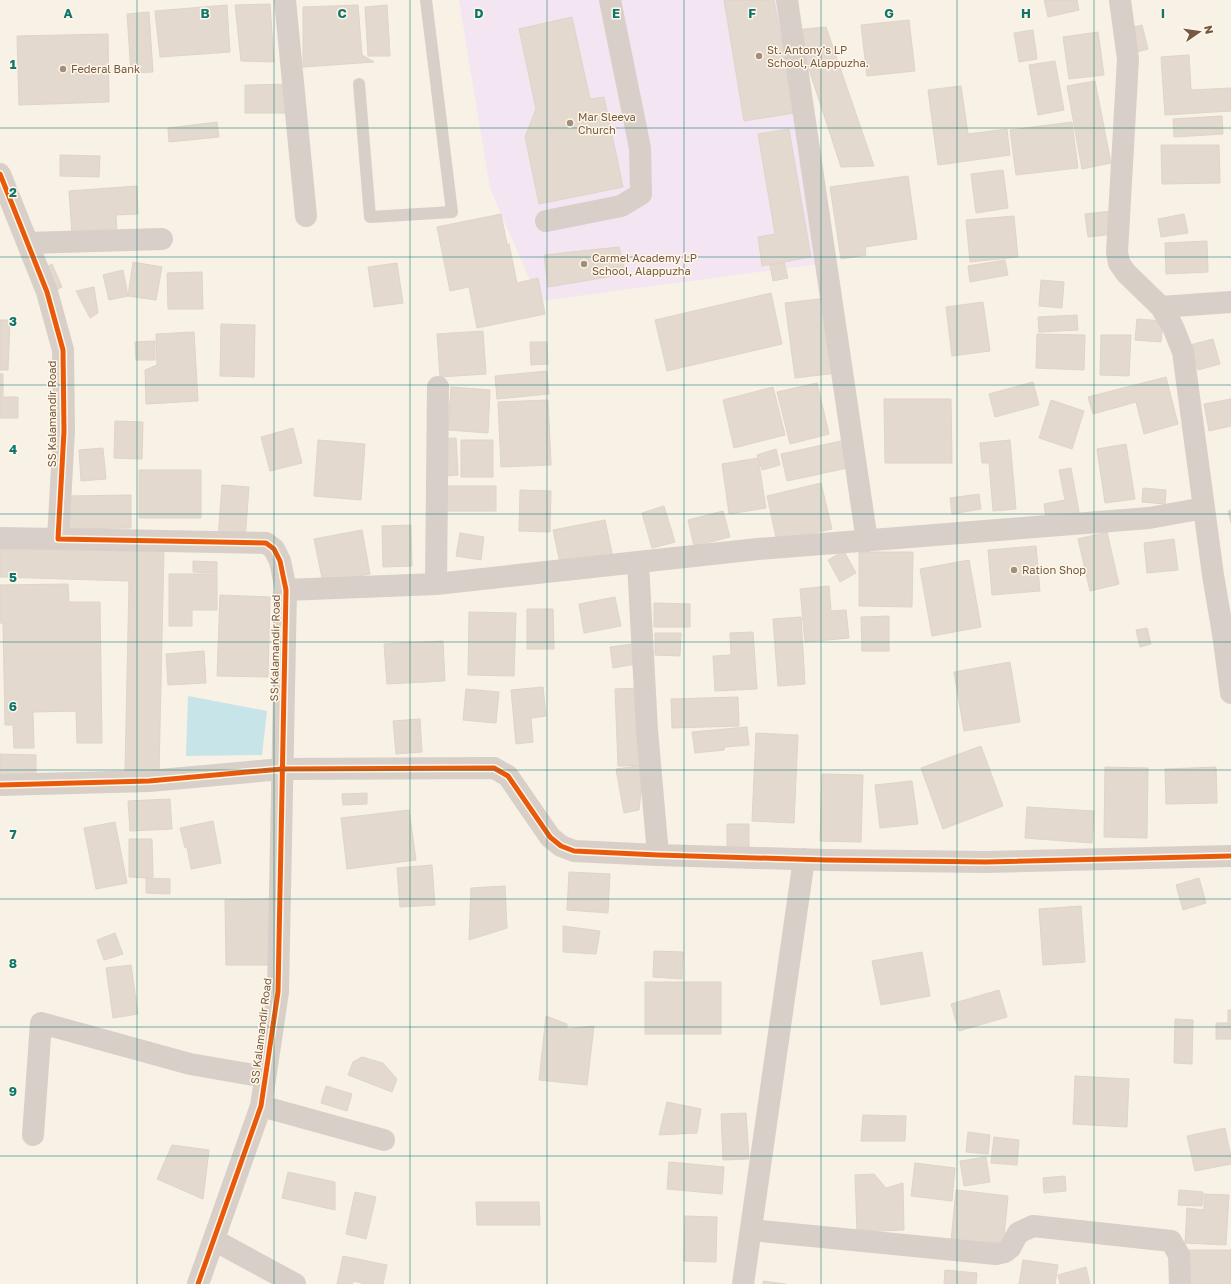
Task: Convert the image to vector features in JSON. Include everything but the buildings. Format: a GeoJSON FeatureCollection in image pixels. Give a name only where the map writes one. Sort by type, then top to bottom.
{"type":"FeatureCollection","features":[{"type":"Feature","properties":{"kind":"street"},"geometry":{"type":"LineString","coordinates":[[285,0],[306,216]]}},
{"type":"Feature","properties":{"kind":"street"},"geometry":{"type":"LineString","coordinates":[[546,221],[621,206],[641,194],[640,148],[610,0]]}},
{"type":"Feature","properties":{"kind":"street"},"geometry":{"type":"LineString","coordinates":[[787,0],[867,540]]}},
{"type":"Feature","properties":{"kind":"street"},"geometry":{"type":"LineString","coordinates":[[1120,0],[1128,59],[1117,252],[1119,263],[1126,273],[1161,307],[1173,327],[1183,352],[1204,508],[1222,571],[1223,634],[1231,693]]}},
{"type":"Feature","properties":{"kind":"street","name":"SS Kalamandir Road"},"geometry":{"type":"LineString","coordinates":[[0,174],[47,292],[63,350],[64,431],[58,539],[266,543],[274,549],[280,561],[286,590],[278,992],[261,1106],[198,1284]]}},
{"type":"Feature","properties":{"kind":"street"},"geometry":{"type":"LineString","coordinates":[[28,243],[162,239]]}},
{"type":"Feature","properties":{"kind":"street"},"geometry":{"type":"LineString","coordinates":[[1161,307],[1231,302]]}},
{"type":"Feature","properties":{"kind":"street"},"geometry":{"type":"LineString","coordinates":[[436,584],[438,387]]}},
{"type":"Feature","properties":{"kind":"street"},"geometry":{"type":"LineString","coordinates":[[286,590],[436,584],[758,549],[1149,518],[1204,508]]}},
{"type":"Feature","properties":{"kind":"street"},"geometry":{"type":"LineString","coordinates":[[0,538],[58,539]]}},
{"type":"Feature","properties":{"kind":"street"},"geometry":{"type":"LineString","coordinates":[[638,563],[647,730],[658,855]]}},
{"type":"Feature","properties":{"kind":"street"},"geometry":{"type":"LineString","coordinates":[[0,785],[149,781],[282,769],[494,768],[508,776],[550,837],[561,846],[574,851],[804,859],[986,862],[1231,856]]}},
{"type":"Feature","properties":{"kind":"street"},"geometry":{"type":"LineString","coordinates":[[743,1284],[804,859]]}},
{"type":"Feature","properties":{"kind":"street"},"geometry":{"type":"LineString","coordinates":[[33,1135],[41,1023],[190,1064],[265,1077]]}},
{"type":"Feature","properties":{"kind":"street"},"geometry":{"type":"LineString","coordinates":[[261,1106],[384,1140]]}},
{"type":"Feature","properties":{"kind":"street"},"geometry":{"type":"LineString","coordinates":[[751,1230],[996,1254],[1005,1252],[1010,1248],[1018,1233],[1033,1226],[1171,1241],[1179,1255],[1180,1284]]}},
{"type":"Feature","properties":{"kind":"street"},"geometry":{"type":"LineString","coordinates":[[214,1240],[295,1284]]}},
{"type":"Feature","properties":{"kind":"lane"},"geometry":{"type":"LineString","coordinates":[[359,84],[370,217],[452,212],[426,0]]}},
{"type":"Feature","properties":{"kind":"shaded area"},"geometry":{"type":"Polygon","coordinates":[[[459,0],[779,0],[820,264],[539,301],[490,188],[459,0]]]}},
{"type":"Feature","properties":{"kind":"water"},"geometry":{"type":"Polygon","coordinates":[[[188,696],[267,711],[262,755],[186,756],[188,696]]]}},
{"type":"Feature","properties":{"kind":"cycle path"},"geometry":{"type":"LineString","coordinates":[[0,174],[47,292],[63,350],[64,431],[58,539],[266,543],[274,549],[280,561],[286,590],[278,992],[261,1106],[198,1284]]}},
{"type":"Feature","properties":{"kind":"cycle path"},"geometry":{"type":"LineString","coordinates":[[0,785],[149,781],[282,769],[494,768],[508,776],[550,837],[561,846],[574,851],[826,860],[986,862],[1231,856]]}},
{"type":"Feature","properties":{"kind":"place","name":"St. Antony's LP School, Alappuzha."},"geometry":{"type":"Point","coordinates":[759,56]}},
{"type":"Feature","properties":{"kind":"place","name":"Federal Bank"},"geometry":{"type":"Point","coordinates":[63,69]}},
{"type":"Feature","properties":{"kind":"place","name":"Mar Sleeva Church"},"geometry":{"type":"Point","coordinates":[570,123]}},
{"type":"Feature","properties":{"kind":"place","name":"Carmel Academy LP School, Alappuzha"},"geometry":{"type":"Point","coordinates":[584,264]}},
{"type":"Feature","properties":{"kind":"place","name":"Ration Shop"},"geometry":{"type":"Point","coordinates":[1014,570]}}]}
